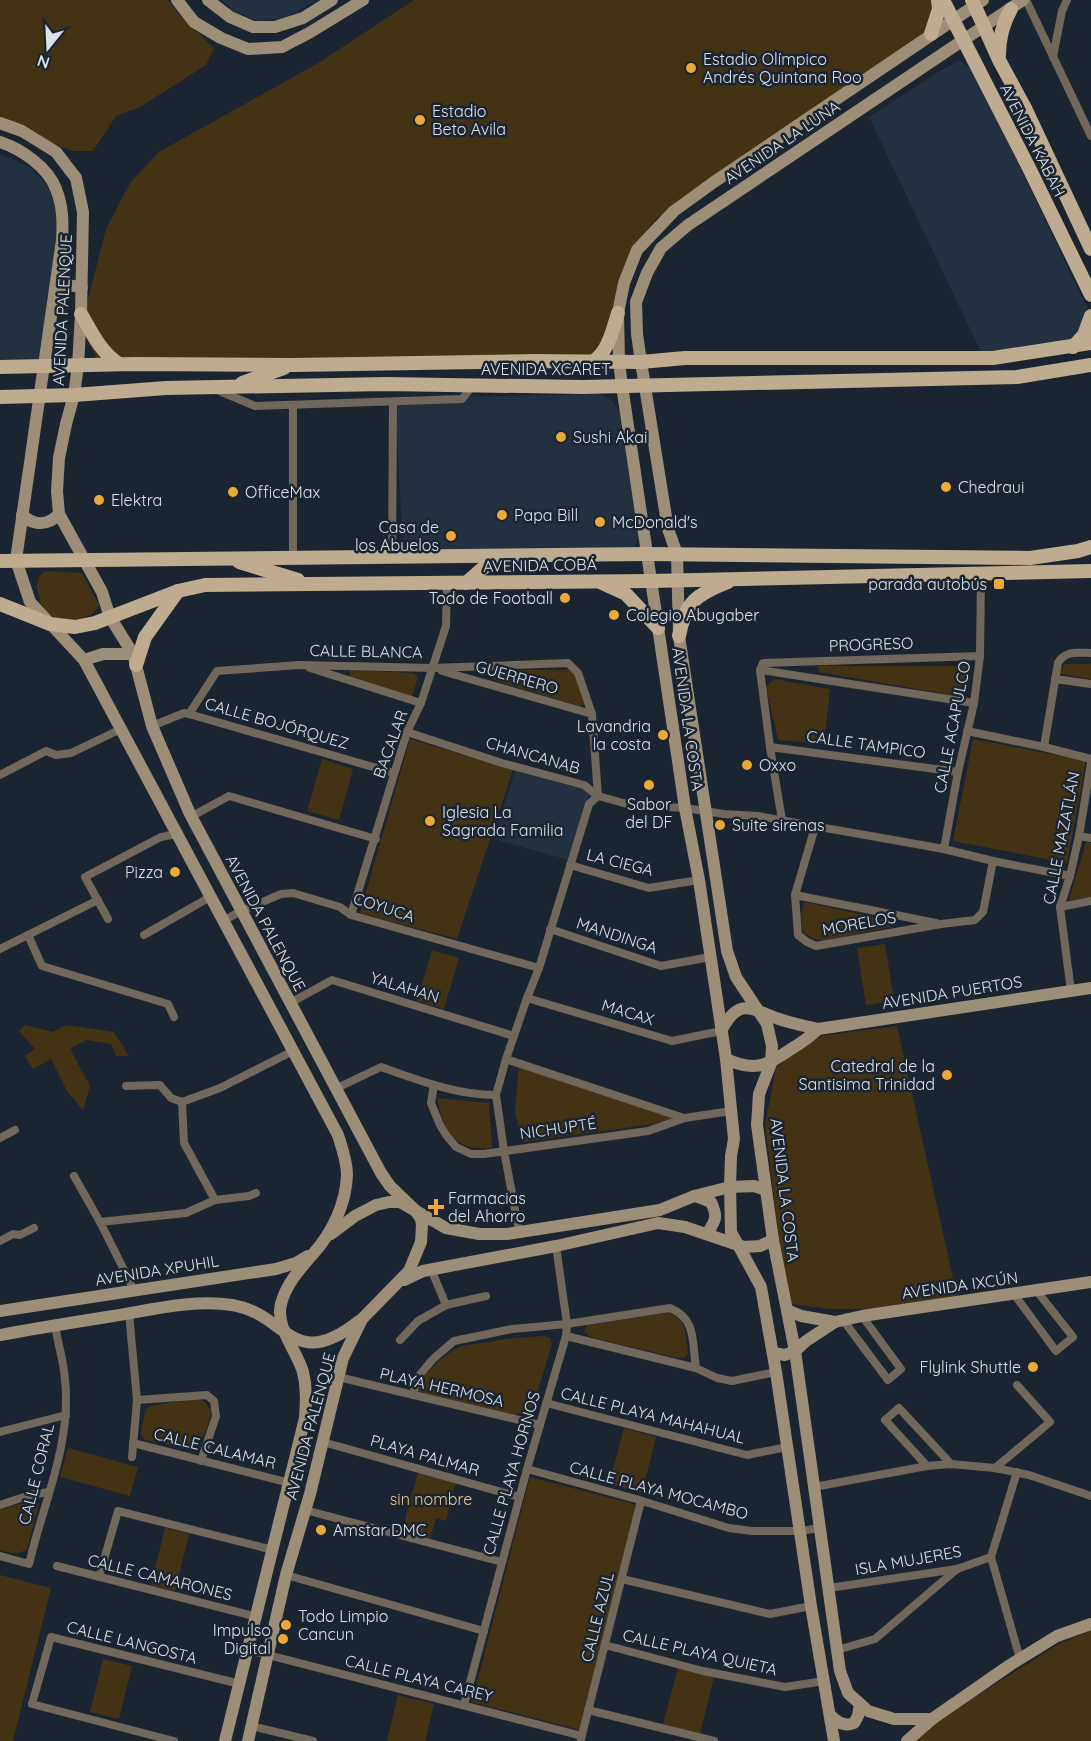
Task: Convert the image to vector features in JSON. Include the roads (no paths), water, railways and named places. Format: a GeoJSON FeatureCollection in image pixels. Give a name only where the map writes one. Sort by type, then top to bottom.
{"type":"FeatureCollection","features":[{"type":"Feature","properties":{"kind":"main road"},"geometry":{"type":"LineString","coordinates":[[931,34],[939,9],[938,0]]}},
{"type":"Feature","properties":{"kind":"main road","name":"AVENIDA KABAH"},"geometry":{"type":"LineString","coordinates":[[943,0],[1089,292],[1091,306]]}},
{"type":"Feature","properties":{"kind":"main road","name":"AVENIDA KABAH"},"geometry":{"type":"LineString","coordinates":[[977,2],[984,27],[999,60],[1025,108],[1091,249]]}},
{"type":"Feature","properties":{"kind":"main road"},"geometry":{"type":"LineString","coordinates":[[999,60],[999,43],[1004,21],[1011,9]]}},
{"type":"Feature","properties":{"kind":"main road"},"geometry":{"type":"LineString","coordinates":[[592,362],[598,358],[612,334],[618,313]]}},
{"type":"Feature","properties":{"kind":"main road"},"geometry":{"type":"LineString","coordinates":[[81,314],[108,356],[119,364]]}},
{"type":"Feature","properties":{"kind":"main road"},"geometry":{"type":"LineString","coordinates":[[1072,346],[1084,335],[1091,316]]}},
{"type":"Feature","properties":{"kind":"main road","name":"AVENIDA XCARET"},"geometry":{"type":"LineString","coordinates":[[0,368],[119,364],[640,362],[685,358],[993,358],[1091,343]]}},
{"type":"Feature","properties":{"kind":"main road"},"geometry":{"type":"LineString","coordinates":[[921,378],[993,358]]}},
{"type":"Feature","properties":{"kind":"main road","name":"AVENIDA XCARET"},"geometry":{"type":"LineString","coordinates":[[0,397],[210,387],[382,384],[645,386],[1017,377],[1091,364]]}},
{"type":"Feature","properties":{"kind":"main road"},"geometry":{"type":"LineString","coordinates":[[232,387],[293,365]]}},
{"type":"Feature","properties":{"kind":"main road"},"geometry":{"type":"LineString","coordinates":[[0,386],[33,397]]}},
{"type":"Feature","properties":{"kind":"main road","name":"AVENIDA COBÁ"},"geometry":{"type":"LineString","coordinates":[[0,561],[647,554],[1030,558],[1091,547]]}},
{"type":"Feature","properties":{"kind":"main road"},"geometry":{"type":"LineString","coordinates":[[466,583],[497,556]]}},
{"type":"Feature","properties":{"kind":"main road"},"geometry":{"type":"LineString","coordinates":[[798,577],[848,556]]}},
{"type":"Feature","properties":{"kind":"main road"},"geometry":{"type":"LineString","coordinates":[[225,558],[312,584]]}},
{"type":"Feature","properties":{"kind":"main road"},"geometry":{"type":"LineString","coordinates":[[1030,558],[1061,572]]}},
{"type":"Feature","properties":{"kind":"main road","name":"AVENIDA COBÁ"},"geometry":{"type":"LineString","coordinates":[[0,604],[50,624],[75,627],[110,617],[178,591],[205,585],[651,581],[1091,571]]}},
{"type":"Feature","properties":{"kind":"main road"},"geometry":{"type":"LineString","coordinates":[[679,638],[682,619],[689,606],[699,595],[738,578]]}},
{"type":"Feature","properties":{"kind":"main road"},"geometry":{"type":"LineString","coordinates":[[597,581],[626,594],[658,628]]}},
{"type":"Feature","properties":{"kind":"main road"},"geometry":{"type":"LineString","coordinates":[[134,660],[145,637],[178,591]]}},
{"type":"Feature","properties":{"kind":"street"},"geometry":{"type":"LineString","coordinates":[[177,0],[194,22],[221,38],[248,49],[282,47],[363,0]]}},
{"type":"Feature","properties":{"kind":"street"},"geometry":{"type":"LineString","coordinates":[[208,0],[230,17],[253,27],[274,27],[303,18],[332,0]]}},
{"type":"Feature","properties":{"kind":"street"},"geometry":{"type":"LineString","coordinates":[[1024,0],[1091,136]]}},
{"type":"Feature","properties":{"kind":"street","name":"AVENIDA LA LUNA"},"geometry":{"type":"LineString","coordinates":[[640,362],[636,302],[647,273],[662,248],[688,225],[1024,0]]}},
{"type":"Feature","properties":{"kind":"street"},"geometry":{"type":"LineString","coordinates":[[1053,57],[1062,10],[1067,0]]}},
{"type":"Feature","properties":{"kind":"street","name":"AVENIDA LA LUNA"},"geometry":{"type":"LineString","coordinates":[[619,362],[618,313],[624,283],[637,250],[674,211],[977,2]]}},
{"type":"Feature","properties":{"kind":"street"},"geometry":{"type":"LineString","coordinates":[[877,71],[887,78],[890,90]]}},
{"type":"Feature","properties":{"kind":"street","name":"AVENIDA PALENQUE"},"geometry":{"type":"LineString","coordinates":[[0,123],[22,131],[56,152],[76,178],[83,212],[78,365],[75,395],[59,458],[57,491],[59,514],[102,592],[110,617],[134,660],[152,726],[190,814],[381,1173],[390,1186],[415,1210],[422,1225],[421,1242],[409,1271],[362,1319],[343,1358],[323,1442],[286,1575],[248,1741]]}},
{"type":"Feature","properties":{"kind":"street","name":"AVENIDA PALENQUE"},"geometry":{"type":"LineString","coordinates":[[0,142],[15,147],[38,164],[56,187],[63,214],[62,240],[43,366],[33,397],[16,560],[30,602],[84,660],[338,1135],[347,1174],[336,1221],[284,1293],[280,1306],[280,1319],[303,1371],[306,1389],[305,1418],[225,1741]]}},
{"type":"Feature","properties":{"kind":"street"},"geometry":{"type":"LineString","coordinates":[[624,283],[642,287]]}},
{"type":"Feature","properties":{"kind":"street"},"geometry":{"type":"LineString","coordinates":[[56,284],[82,287]]}},
{"type":"Feature","properties":{"kind":"street","name":"AVENIDA LA COSTA"},"geometry":{"type":"LineString","coordinates":[[619,362],[685,808],[699,880],[726,1059],[734,1139],[729,1187]]}},
{"type":"Feature","properties":{"kind":"street","name":"AVENIDA LA COSTA"},"geometry":{"type":"LineString","coordinates":[[640,362],[668,529],[677,554],[679,638],[727,951],[736,977],[767,1024],[772,1046],[771,1063],[759,1094],[757,1125],[773,1240],[795,1351],[840,1671],[848,1693],[868,1711],[894,1719],[932,1719]]}},
{"type":"Feature","properties":{"kind":"street"},"geometry":{"type":"LineString","coordinates":[[210,387],[255,406],[462,399],[474,385]]}},
{"type":"Feature","properties":{"kind":"street"},"geometry":{"type":"LineString","coordinates":[[392,557],[393,402]]}},
{"type":"Feature","properties":{"kind":"street"},"geometry":{"type":"LineString","coordinates":[[293,405],[293,558]]}},
{"type":"Feature","properties":{"kind":"street"},"geometry":{"type":"LineString","coordinates":[[22,515],[30,522],[41,524],[51,521],[59,514]]}},
{"type":"Feature","properties":{"kind":"street","name":"CALLE ACAPULCO"},"geometry":{"type":"LineString","coordinates":[[944,849],[974,703],[980,656],[981,574]]}},
{"type":"Feature","properties":{"kind":"street","name":"BACALAR"},"geometry":{"type":"LineString","coordinates":[[351,915],[407,732],[421,703],[446,626],[447,583]]}},
{"type":"Feature","properties":{"kind":"street"},"geometry":{"type":"LineString","coordinates":[[660,643],[679,638]]}},
{"type":"Feature","properties":{"kind":"street"},"geometry":{"type":"LineString","coordinates":[[1044,747],[1058,663],[1061,657],[1069,652],[1091,653]]}},
{"type":"Feature","properties":{"kind":"street"},"geometry":{"type":"LineString","coordinates":[[84,660],[103,654],[134,660]]}},
{"type":"Feature","properties":{"kind":"street","name":"PROGRESO"},"geometry":{"type":"LineString","coordinates":[[762,666],[980,656]]}},
{"type":"Feature","properties":{"kind":"street"},"geometry":{"type":"LineString","coordinates":[[433,668],[568,663],[578,673],[592,714],[598,796],[589,804],[539,968],[506,1059],[496,1095],[519,1231]]}},
{"type":"Feature","properties":{"kind":"street","name":"CALLE BLANCA"},"geometry":{"type":"LineString","coordinates":[[299,665],[421,703]]}},
{"type":"Feature","properties":{"kind":"street","name":"CALLE BLANCA"},"geometry":{"type":"LineString","coordinates":[[189,714],[217,671],[299,665],[433,668]]}},
{"type":"Feature","properties":{"kind":"street"},"geometry":{"type":"LineString","coordinates":[[782,820],[770,747],[762,666],[974,703]]}},
{"type":"Feature","properties":{"kind":"street","name":"GUERRERO"},"geometry":{"type":"LineString","coordinates":[[433,668],[592,714]]}},
{"type":"Feature","properties":{"kind":"street"},"geometry":{"type":"LineString","coordinates":[[1055,679],[1091,684]]}},
{"type":"Feature","properties":{"kind":"street","name":"CALLE BOJÓRQUEZ"},"geometry":{"type":"LineString","coordinates":[[152,726],[184,713],[394,772]]}},
{"type":"Feature","properties":{"kind":"street"},"geometry":{"type":"LineString","coordinates":[[0,775],[46,751],[56,756],[71,753],[121,729]]}},
{"type":"Feature","properties":{"kind":"street"},"geometry":{"type":"LineString","coordinates":[[967,731],[1044,747],[1091,761]]}},
{"type":"Feature","properties":{"kind":"street","name":"CHANCANAB"},"geometry":{"type":"LineString","coordinates":[[407,732],[502,763],[584,785],[598,796],[631,805],[685,808],[705,812]]}},
{"type":"Feature","properties":{"kind":"street","name":"CALLE TAMPICO"},"geometry":{"type":"LineString","coordinates":[[770,747],[958,772]]}},
{"type":"Feature","properties":{"kind":"street","name":"CALLE MAZATLÁN"},"geometry":{"type":"LineString","coordinates":[[1071,991],[1060,907],[1079,836],[1091,761]]}},
{"type":"Feature","properties":{"kind":"street"},"geometry":{"type":"LineString","coordinates":[[190,814],[196,814],[229,796],[376,839]]}},
{"type":"Feature","properties":{"kind":"street"},"geometry":{"type":"LineString","coordinates":[[705,812],[782,820],[944,849],[1070,876]]}},
{"type":"Feature","properties":{"kind":"street","name":"MORELOS"},"geometry":{"type":"LineString","coordinates":[[815,827],[795,895],[798,935],[816,946],[975,920],[983,912],[993,861]]}},
{"type":"Feature","properties":{"kind":"street"},"geometry":{"type":"LineString","coordinates":[[108,919],[85,877],[161,837],[177,834]]}},
{"type":"Feature","properties":{"kind":"street"},"geometry":{"type":"LineString","coordinates":[[1079,836],[1091,838]]}},
{"type":"Feature","properties":{"kind":"street","name":"LA CIEGA"},"geometry":{"type":"LineString","coordinates":[[570,865],[649,888],[699,880]]}},
{"type":"Feature","properties":{"kind":"street","name":"COYUCA"},"geometry":{"type":"LineString","coordinates":[[223,921],[280,894],[293,893],[340,907],[351,915],[539,968]]}},
{"type":"Feature","properties":{"kind":"street"},"geometry":{"type":"LineString","coordinates":[[795,895],[941,924]]}},
{"type":"Feature","properties":{"kind":"street"},"geometry":{"type":"LineString","coordinates":[[144,935],[210,897]]}},
{"type":"Feature","properties":{"kind":"street"},"geometry":{"type":"LineString","coordinates":[[0,949],[98,900]]}},
{"type":"Feature","properties":{"kind":"street"},"geometry":{"type":"LineString","coordinates":[[1060,907],[1091,902]]}},
{"type":"Feature","properties":{"kind":"street","name":"MANDINGA"},"geometry":{"type":"LineString","coordinates":[[550,929],[661,966],[710,957]]}},
{"type":"Feature","properties":{"kind":"street"},"geometry":{"type":"LineString","coordinates":[[28,935],[42,966],[168,1004],[174,1017]]}},
{"type":"Feature","properties":{"kind":"street","name":"YALAHAN"},"geometry":{"type":"LineString","coordinates":[[290,1003],[332,981],[514,1036]]}},
{"type":"Feature","properties":{"kind":"street","name":"AVENIDA PUERTOS"},"geometry":{"type":"LineString","coordinates":[[757,1009],[778,1019],[819,1029],[1091,988]]}},
{"type":"Feature","properties":{"kind":"street","name":"MACAX"},"geometry":{"type":"LineString","coordinates":[[527,998],[672,1041],[721,1031]]}},
{"type":"Feature","properties":{"kind":"street"},"geometry":{"type":"LineString","coordinates":[[721,1031],[729,1015],[741,1009],[757,1009]]}},
{"type":"Feature","properties":{"kind":"street","name":"AVENIDA PUERTOS"},"geometry":{"type":"LineString","coordinates":[[771,1063],[819,1029]]}},
{"type":"Feature","properties":{"kind":"street"},"geometry":{"type":"LineString","coordinates":[[126,1086],[160,1085],[171,1098],[182,1102],[220,1088],[293,1051]]}},
{"type":"Feature","properties":{"kind":"street"},"geometry":{"type":"LineString","coordinates":[[506,1059],[685,1118]]}},
{"type":"Feature","properties":{"kind":"street"},"geometry":{"type":"LineString","coordinates":[[726,1059],[752,1067],[771,1063]]}},
{"type":"Feature","properties":{"kind":"street"},"geometry":{"type":"LineString","coordinates":[[337,1088],[381,1066],[434,1085],[484,1095],[496,1095]]}},
{"type":"Feature","properties":{"kind":"street","name":"NICHUPTÉ"},"geometry":{"type":"LineString","coordinates":[[434,1085],[431,1103],[440,1125],[456,1147],[471,1154],[648,1131],[685,1118],[731,1111]]}},
{"type":"Feature","properties":{"kind":"street"},"geometry":{"type":"LineString","coordinates":[[182,1102],[184,1143],[215,1200]]}},
{"type":"Feature","properties":{"kind":"street"},"geometry":{"type":"LineString","coordinates":[[0,1138],[15,1130]]}},
{"type":"Feature","properties":{"kind":"street"},"geometry":{"type":"LineString","coordinates":[[74,1176],[134,1290]]}},
{"type":"Feature","properties":{"kind":"street"},"geometry":{"type":"LineString","coordinates":[[316,1251],[340,1227],[355,1216],[376,1205],[389,1202],[400,1202],[446,1228],[479,1234],[507,1234],[660,1210],[694,1196],[729,1187],[754,1186],[766,1190]]}},
{"type":"Feature","properties":{"kind":"street"},"geometry":{"type":"LineString","coordinates":[[729,1187],[731,1232],[761,1287],[834,1741]]}},
{"type":"Feature","properties":{"kind":"street"},"geometry":{"type":"LineString","coordinates":[[100,1222],[186,1213],[215,1200],[256,1193]]}},
{"type":"Feature","properties":{"kind":"street"},"geometry":{"type":"LineString","coordinates":[[694,1196],[711,1202],[716,1212],[715,1222],[707,1234]]}},
{"type":"Feature","properties":{"kind":"street"},"geometry":{"type":"LineString","coordinates":[[395,1285],[431,1269],[556,1246],[658,1223],[685,1227],[738,1246],[755,1247],[773,1240]]}},
{"type":"Feature","properties":{"kind":"street"},"geometry":{"type":"LineString","coordinates":[[0,1240],[13,1234],[20,1235],[34,1228]]}},
{"type":"Feature","properties":{"kind":"street","name":"CALLE PLAYA HORNOS"},"geometry":{"type":"LineString","coordinates":[[464,1705],[519,1497],[566,1336],[567,1324],[556,1246]]}},
{"type":"Feature","properties":{"kind":"street","name":"AVENIDA XPUHIL"},"geometry":{"type":"LineString","coordinates":[[0,1311],[276,1269],[296,1263],[316,1251]]}},
{"type":"Feature","properties":{"kind":"street"},"geometry":{"type":"LineString","coordinates":[[431,1269],[446,1305]]}},
{"type":"Feature","properties":{"kind":"street","name":"AVENIDA IXCÚN"},"geometry":{"type":"LineString","coordinates":[[795,1351],[806,1341],[839,1321],[1091,1282]]}},
{"type":"Feature","properties":{"kind":"street"},"geometry":{"type":"LineString","coordinates":[[1014,1294],[1056,1351],[1073,1337],[1036,1290]]}},
{"type":"Feature","properties":{"kind":"street"},"geometry":{"type":"LineString","coordinates":[[400,1340],[418,1321],[431,1312],[446,1305],[486,1296]]}},
{"type":"Feature","properties":{"kind":"street"},"geometry":{"type":"LineString","coordinates":[[0,1335],[129,1313],[207,1303],[234,1305],[257,1314],[286,1334],[303,1342],[331,1339],[362,1319]]}},
{"type":"Feature","properties":{"kind":"street"},"geometry":{"type":"LineString","coordinates":[[413,1395],[417,1378],[433,1359],[454,1341],[512,1329],[567,1324],[670,1308],[681,1312],[690,1324],[696,1368]]}},
{"type":"Feature","properties":{"kind":"street","name":"AVENIDA IXCÚN"},"geometry":{"type":"LineString","coordinates":[[787,1310],[801,1316],[839,1321]]}},
{"type":"Feature","properties":{"kind":"street","name":"CALLE CALAMAR"},"geometry":{"type":"LineString","coordinates":[[129,1313],[137,1400],[132,1457]]}},
{"type":"Feature","properties":{"kind":"street"},"geometry":{"type":"LineString","coordinates":[[839,1321],[888,1380],[901,1369],[862,1316]]}},
{"type":"Feature","properties":{"kind":"street","name":"CALLE CORAL"},"geometry":{"type":"LineString","coordinates":[[0,1556],[29,1564],[62,1440],[66,1415],[66,1380],[55,1326]]}},
{"type":"Feature","properties":{"kind":"street"},"geometry":{"type":"LineString","coordinates":[[566,1336],[696,1368],[717,1378],[732,1381],[776,1372]]}},
{"type":"Feature","properties":{"kind":"street"},"geometry":{"type":"LineString","coordinates":[[773,1353],[785,1355],[795,1351]]}},
{"type":"Feature","properties":{"kind":"street","name":"PLAYA HERMOSA"},"geometry":{"type":"LineString","coordinates":[[338,1377],[540,1425]]}},
{"type":"Feature","properties":{"kind":"street"},"geometry":{"type":"LineString","coordinates":[[995,1468],[1050,1422],[1017,1385]]}},
{"type":"Feature","properties":{"kind":"street"},"geometry":{"type":"LineString","coordinates":[[137,1400],[207,1395],[214,1401],[216,1416],[201,1461]]}},
{"type":"Feature","properties":{"kind":"street","name":"CALLE PLAYA MAHAHUAL"},"geometry":{"type":"LineString","coordinates":[[546,1404],[747,1455],[787,1447]]}},
{"type":"Feature","properties":{"kind":"street"},"geometry":{"type":"LineString","coordinates":[[927,1466],[885,1420],[899,1408],[951,1464]]}},
{"type":"Feature","properties":{"kind":"street"},"geometry":{"type":"LineString","coordinates":[[0,1432],[66,1415]]}},
{"type":"Feature","properties":{"kind":"street","name":"PLAYA PALMAR"},"geometry":{"type":"LineString","coordinates":[[323,1442],[519,1497]]}},
{"type":"Feature","properties":{"kind":"street","name":"CALLE CALAMAR"},"geometry":{"type":"LineString","coordinates":[[133,1443],[290,1483]]}},
{"type":"Feature","properties":{"kind":"street"},"geometry":{"type":"LineString","coordinates":[[814,1486],[927,1466],[951,1464],[1017,1472],[1091,1496]]}},
{"type":"Feature","properties":{"kind":"street","name":"CALLE PLAYA MOCAMBO"},"geometry":{"type":"LineString","coordinates":[[527,1469],[729,1528],[752,1531],[800,1531],[820,1528]]}},
{"type":"Feature","properties":{"kind":"street"},"geometry":{"type":"LineString","coordinates":[[1017,1472],[991,1557],[1020,1659]]}},
{"type":"Feature","properties":{"kind":"street"},"geometry":{"type":"LineString","coordinates":[[0,1505],[30,1495],[49,1492]]}},
{"type":"Feature","properties":{"kind":"street","name":"CALLE AZUL"},"geometry":{"type":"LineString","coordinates":[[581,1739],[641,1501]]}},
{"type":"Feature","properties":{"kind":"street"},"geometry":{"type":"LineString","coordinates":[[305,1510],[502,1562]]}},
{"type":"Feature","properties":{"kind":"street"},"geometry":{"type":"LineString","coordinates":[[99,1577],[118,1511],[273,1550]]}},
{"type":"Feature","properties":{"kind":"street","name":"ISLA MUJERES"},"geometry":{"type":"LineString","coordinates":[[829,1588],[957,1569],[991,1557]]}},
{"type":"Feature","properties":{"kind":"street","name":"CALLE CAMARONES"},"geometry":{"type":"LineString","coordinates":[[57,1566],[256,1617]]}},
{"type":"Feature","properties":{"kind":"street"},"geometry":{"type":"LineString","coordinates":[[837,1650],[875,1639],[957,1569]]}},
{"type":"Feature","properties":{"kind":"street"},"geometry":{"type":"LineString","coordinates":[[286,1575],[484,1630]]}},
{"type":"Feature","properties":{"kind":"street"},"geometry":{"type":"LineString","coordinates":[[622,1579],[770,1614],[811,1606]]}},
{"type":"Feature","properties":{"kind":"street"},"geometry":{"type":"LineString","coordinates":[[907,1741],[932,1719],[1020,1659],[1057,1636],[1091,1624]]}},
{"type":"Feature","properties":{"kind":"street","name":"CALLE LANGOSTA"},"geometry":{"type":"LineString","coordinates":[[174,1741],[32,1704],[51,1637],[240,1684]]}},
{"type":"Feature","properties":{"kind":"street","name":"CALLE PLAYA QUIETA"},"geometry":{"type":"LineString","coordinates":[[605,1645],[703,1671],[785,1687],[824,1681]]}},
{"type":"Feature","properties":{"kind":"street","name":"CALLE PLAYA CAREY"},"geometry":{"type":"LineString","coordinates":[[249,1650],[464,1705],[581,1739]]}},
{"type":"Feature","properties":{"kind":"street"},"geometry":{"type":"LineString","coordinates":[[830,1715],[843,1725],[854,1723],[860,1704]]}},
{"type":"Feature","properties":{"kind":"street"},"geometry":{"type":"LineString","coordinates":[[588,1710],[714,1741]]}},
{"type":"Feature","properties":{"kind":"street"},"geometry":{"type":"LineString","coordinates":[[251,1726],[313,1741]]}},
{"type":"Feature","properties":{"kind":"place","name":"Estadio Olímpico Andrés Quintana Roo"},"geometry":{"type":"Point","coordinates":[691,68]}},
{"type":"Feature","properties":{"kind":"place","name":"Estadio Beto Avila"},"geometry":{"type":"Point","coordinates":[420,120]}},
{"type":"Feature","properties":{"kind":"place","name":"Sushi Akai"},"geometry":{"type":"Point","coordinates":[561,437]}},
{"type":"Feature","properties":{"kind":"place","name":"Chedraui"},"geometry":{"type":"Point","coordinates":[946,487]}},
{"type":"Feature","properties":{"kind":"place","name":"OfficeMax"},"geometry":{"type":"Point","coordinates":[233,492]}},
{"type":"Feature","properties":{"kind":"place","name":"Elektra"},"geometry":{"type":"Point","coordinates":[99,500]}},
{"type":"Feature","properties":{"kind":"place","name":"Papa Bill"},"geometry":{"type":"Point","coordinates":[502,515]}},
{"type":"Feature","properties":{"kind":"place","name":"McDonald's"},"geometry":{"type":"Point","coordinates":[600,522]}},
{"type":"Feature","properties":{"kind":"place","name":"Casa de los Abuelos"},"geometry":{"type":"Point","coordinates":[451,536]}},
{"type":"Feature","properties":{"kind":"place","name":"parada autobús"},"geometry":{"type":"Point","coordinates":[999,584]}},
{"type":"Feature","properties":{"kind":"place","name":"Todo de Football"},"geometry":{"type":"Point","coordinates":[565,598]}},
{"type":"Feature","properties":{"kind":"place","name":"Colegio Abugaber"},"geometry":{"type":"Point","coordinates":[614,615]}},
{"type":"Feature","properties":{"kind":"place","name":"Lavandria la costa"},"geometry":{"type":"Point","coordinates":[663,735]}},
{"type":"Feature","properties":{"kind":"place","name":"Oxxo"},"geometry":{"type":"Point","coordinates":[747,765]}},
{"type":"Feature","properties":{"kind":"place","name":"Sabor del DF"},"geometry":{"type":"Point","coordinates":[649,785]}},
{"type":"Feature","properties":{"kind":"place","name":"Iglesia La Sagrada Familia"},"geometry":{"type":"Point","coordinates":[430,821]}},
{"type":"Feature","properties":{"kind":"place","name":"Suite sirenas"},"geometry":{"type":"Point","coordinates":[720,825]}},
{"type":"Feature","properties":{"kind":"place","name":"Pizza"},"geometry":{"type":"Point","coordinates":[175,872]}},
{"type":"Feature","properties":{"kind":"place","name":"Catedral de la Santisima Trinidad"},"geometry":{"type":"Point","coordinates":[947,1075]}},
{"type":"Feature","properties":{"kind":"place","name":"Farmacias del Ahorro"},"geometry":{"type":"Point","coordinates":[436,1207]}},
{"type":"Feature","properties":{"kind":"place","name":"Flylink Shuttle"},"geometry":{"type":"Point","coordinates":[1033,1367]}},
{"type":"Feature","properties":{"kind":"place","name":"Amstar DMC"},"geometry":{"type":"Point","coordinates":[321,1530]}},
{"type":"Feature","properties":{"kind":"place","name":"Todo Limpio Cancun"},"geometry":{"type":"Point","coordinates":[286,1625]}},
{"type":"Feature","properties":{"kind":"place","name":"Impulso Digital"},"geometry":{"type":"Point","coordinates":[283,1639]}},
{"type":"Feature","properties":{"kind":"park label","name":"sin nombre"},"geometry":{"type":"Point","coordinates":[431,1499]}}]}
